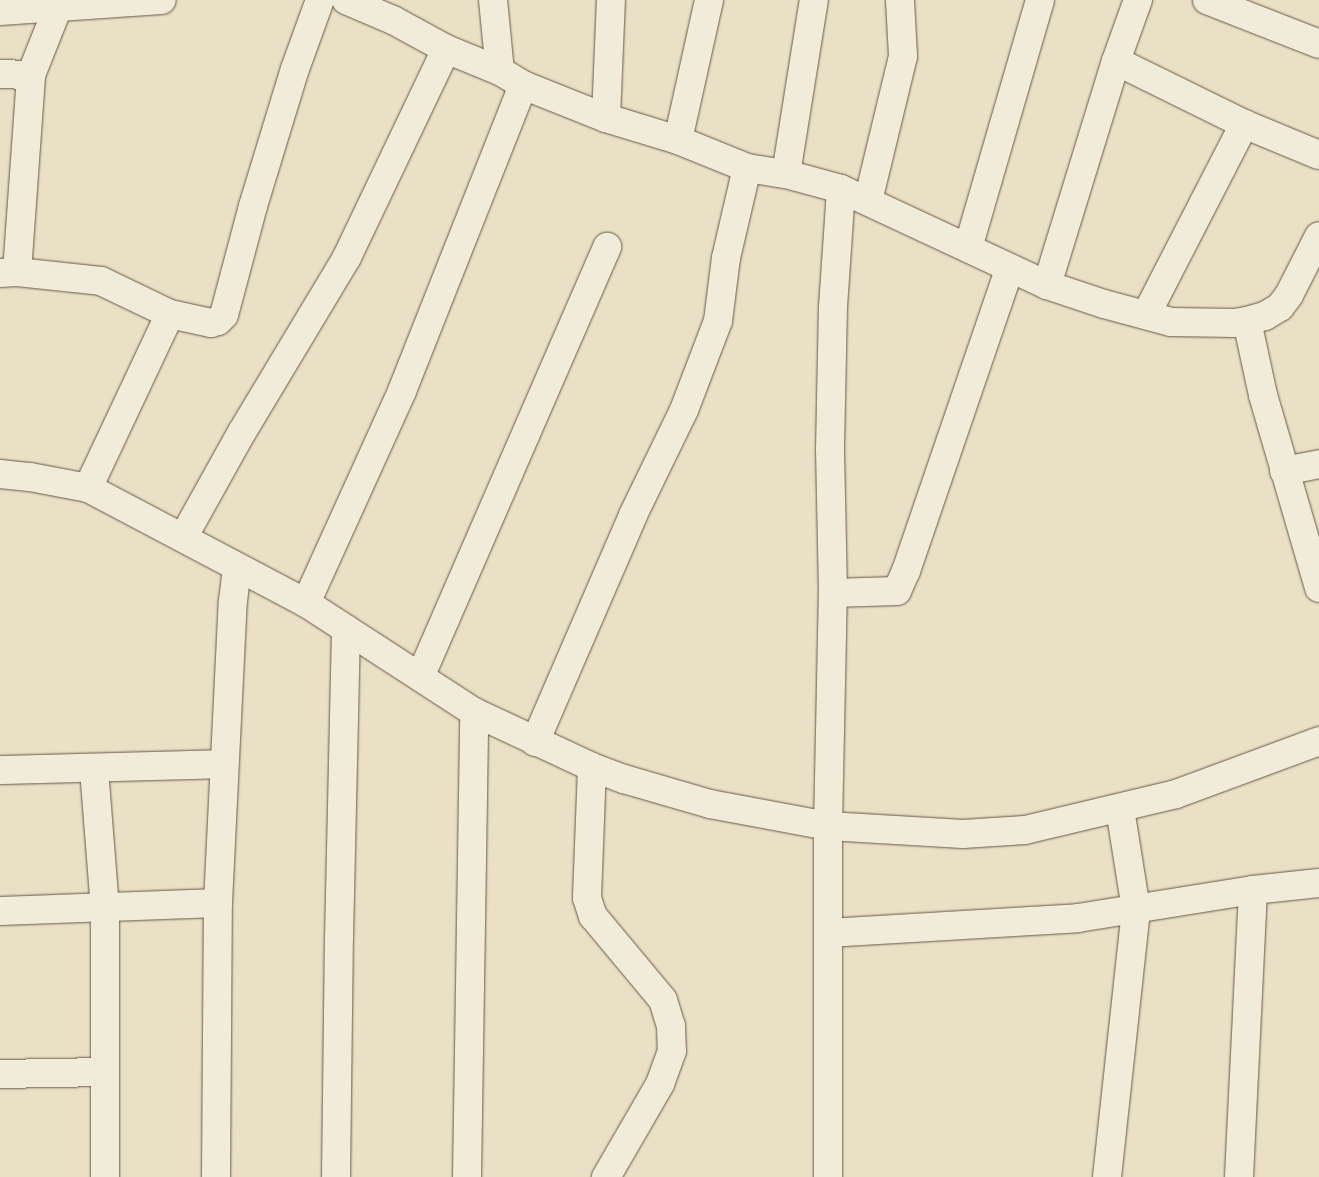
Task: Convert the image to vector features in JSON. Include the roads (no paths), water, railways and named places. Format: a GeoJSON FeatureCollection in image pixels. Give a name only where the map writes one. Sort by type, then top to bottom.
{"type":"FeatureCollection","features":[{"type":"Feature","properties":{"kind":"street"},"geometry":{"type":"LineString","coordinates":[[0,10],[52,5],[162,0]]}},
{"type":"Feature","properties":{"kind":"street"},"geometry":{"type":"LineString","coordinates":[[52,5],[31,75],[8,273],[101,281],[170,314],[211,323],[218,321],[224,315],[253,206],[295,69],[320,0]]}},
{"type":"Feature","properties":{"kind":"street"},"geometry":{"type":"LineString","coordinates":[[346,0],[394,10],[446,49],[500,71],[523,85],[606,118],[678,140],[747,168],[786,174],[841,189],[1047,285],[1171,322],[1234,324],[1265,316],[1280,307],[1289,296],[1319,236]]}},
{"type":"Feature","properties":{"kind":"street"},"geometry":{"type":"LineString","coordinates":[[493,0],[500,71]]}},
{"type":"Feature","properties":{"kind":"street"},"geometry":{"type":"LineString","coordinates":[[606,118],[611,0]]}},
{"type":"Feature","properties":{"kind":"street"},"geometry":{"type":"LineString","coordinates":[[678,140],[709,0]]}},
{"type":"Feature","properties":{"kind":"street"},"geometry":{"type":"LineString","coordinates":[[786,174],[814,0]]}},
{"type":"Feature","properties":{"kind":"street"},"geometry":{"type":"LineString","coordinates":[[868,201],[903,56],[900,0]]}},
{"type":"Feature","properties":{"kind":"street"},"geometry":{"type":"LineString","coordinates":[[968,248],[1040,0]]}},
{"type":"Feature","properties":{"kind":"street"},"geometry":{"type":"LineString","coordinates":[[1047,285],[1116,61],[1138,0]]}},
{"type":"Feature","properties":{"kind":"street"},"geometry":{"type":"LineString","coordinates":[[1207,0],[1319,44]]}},
{"type":"Feature","properties":{"kind":"street"},"geometry":{"type":"LineString","coordinates":[[184,536],[242,432],[347,257],[446,49]]}},
{"type":"Feature","properties":{"kind":"street"},"geometry":{"type":"LineString","coordinates":[[1116,61],[1244,124],[1319,155]]}},
{"type":"Feature","properties":{"kind":"street"},"geometry":{"type":"LineString","coordinates":[[0,74],[31,75]]}},
{"type":"Feature","properties":{"kind":"street"},"geometry":{"type":"LineString","coordinates":[[306,603],[402,391],[523,85]]}},
{"type":"Feature","properties":{"kind":"street"},"geometry":{"type":"LineString","coordinates":[[1146,315],[1244,124]]}},
{"type":"Feature","properties":{"kind":"street"},"geometry":{"type":"LineString","coordinates":[[535,742],[633,515],[684,410],[718,322],[726,258],[747,168]]}},
{"type":"Feature","properties":{"kind":"street"},"geometry":{"type":"LineString","coordinates":[[828,1177],[828,826],[833,592],[830,449],[833,307],[841,189]]}},
{"type":"Feature","properties":{"kind":"street"},"geometry":{"type":"LineString","coordinates":[[420,675],[607,247]]}},
{"type":"Feature","properties":{"kind":"street"},"geometry":{"type":"LineString","coordinates":[[833,592],[897,591],[909,562],[1010,268]]}},
{"type":"Feature","properties":{"kind":"street"},"geometry":{"type":"LineString","coordinates":[[88,488],[170,314]]}},
{"type":"Feature","properties":{"kind":"street"},"geometry":{"type":"LineString","coordinates":[[1247,321],[1263,395],[1319,588]]}},
{"type":"Feature","properties":{"kind":"street"},"geometry":{"type":"LineString","coordinates":[[1284,471],[1319,464]]}},
{"type":"Feature","properties":{"kind":"street"},"geometry":{"type":"LineString","coordinates":[[0,474],[30,477],[88,488],[184,536],[237,568],[306,603],[420,675],[474,712],[592,767],[624,779],[710,804],[828,826],[963,834],[1025,830],[1120,809],[1176,794],[1319,741]]}},
{"type":"Feature","properties":{"kind":"street"},"geometry":{"type":"LineString","coordinates":[[216,1177],[218,903],[232,602],[237,568]]}},
{"type":"Feature","properties":{"kind":"street"},"geometry":{"type":"LineString","coordinates":[[336,1177],[346,629]]}},
{"type":"Feature","properties":{"kind":"street"},"geometry":{"type":"LineString","coordinates":[[467,1177],[474,712]]}},
{"type":"Feature","properties":{"kind":"street"},"geometry":{"type":"LineString","coordinates":[[0,770],[94,769],[224,764]]}},
{"type":"Feature","properties":{"kind":"street"},"geometry":{"type":"LineString","coordinates":[[592,767],[587,898],[593,916],[663,1000],[671,1026],[672,1051],[660,1084],[606,1177]]}},
{"type":"Feature","properties":{"kind":"street"},"geometry":{"type":"LineString","coordinates":[[94,769],[105,908],[105,1177]]}},
{"type":"Feature","properties":{"kind":"street"},"geometry":{"type":"LineString","coordinates":[[1107,1177],[1136,909],[1120,809]]}},
{"type":"Feature","properties":{"kind":"street"},"geometry":{"type":"LineString","coordinates":[[828,933],[1078,918],[1253,890],[1319,883]]}},
{"type":"Feature","properties":{"kind":"street"},"geometry":{"type":"LineString","coordinates":[[1239,1177],[1253,890]]}},
{"type":"Feature","properties":{"kind":"street"},"geometry":{"type":"LineString","coordinates":[[0,911],[218,903]]}},
{"type":"Feature","properties":{"kind":"street"},"geometry":{"type":"LineString","coordinates":[[0,1074],[105,1072]]}}]}
